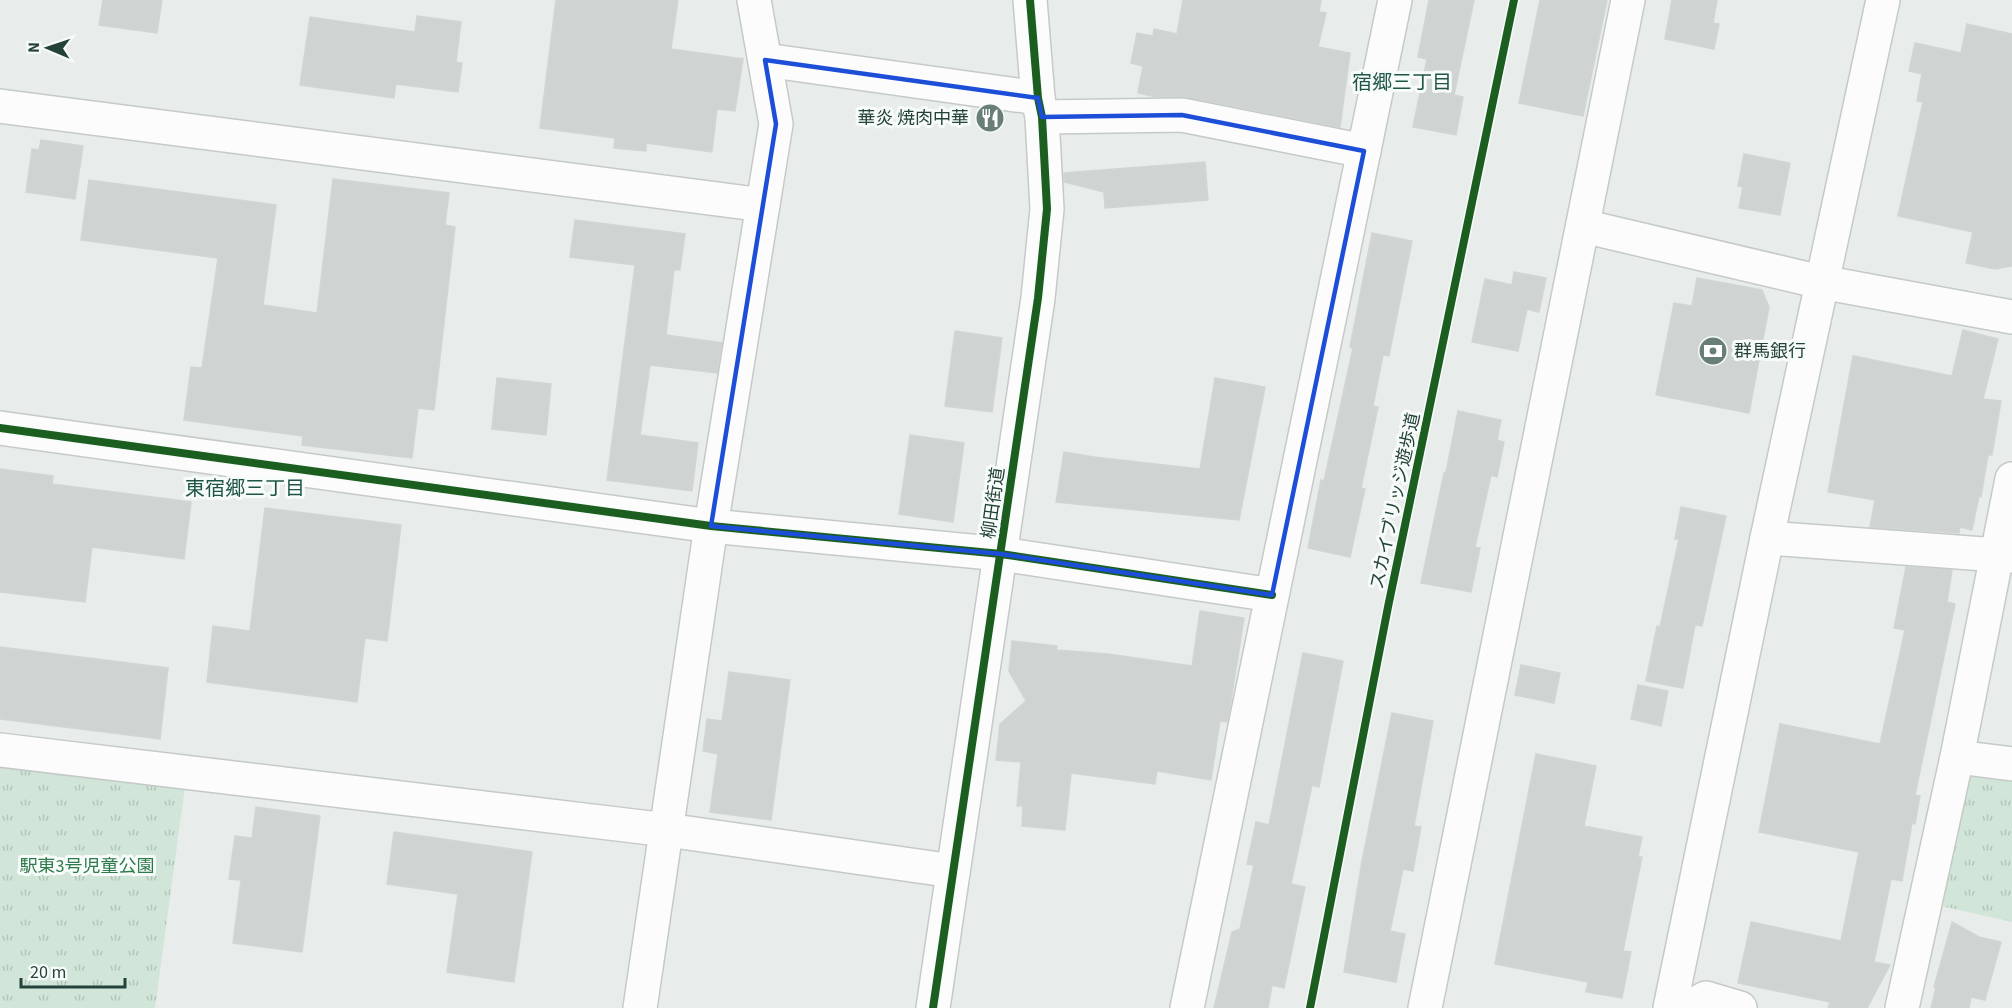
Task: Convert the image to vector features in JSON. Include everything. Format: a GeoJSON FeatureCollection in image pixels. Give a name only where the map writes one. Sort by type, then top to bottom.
{"type":"FeatureCollection","features":[{"type":"Feature","properties":{"kind":"street"},"geometry":{"type":"LineString","coordinates":[[640,1008],[711,526],[776,124],[754,0]]}},
{"type":"Feature","properties":{"kind":"street","name":"柳田街道"},"geometry":{"type":"LineString","coordinates":[[933,1008],[1038,298],[1047,209],[1030,0]]}},
{"type":"Feature","properties":{"kind":"street"},"geometry":{"type":"LineString","coordinates":[[1187,1008],[1395,0]]}},
{"type":"Feature","properties":{"kind":"street"},"geometry":{"type":"LineString","coordinates":[[1425,1008],[1628,0]]}},
{"type":"Feature","properties":{"kind":"street"},"geometry":{"type":"LineString","coordinates":[[1670,1008],[1821,282],[1883,0]]}},
{"type":"Feature","properties":{"kind":"street"},"geometry":{"type":"LineString","coordinates":[[765,60],[1040,107],[1182,115],[1364,151]]}},
{"type":"Feature","properties":{"kind":"street"},"geometry":{"type":"LineString","coordinates":[[0,106],[763,205]]}},
{"type":"Feature","properties":{"kind":"street"},"geometry":{"type":"LineString","coordinates":[[1582,226],[1821,282],[2012,317]]}},
{"type":"Feature","properties":{"kind":"street"},"geometry":{"type":"LineString","coordinates":[[0,428],[711,526],[1001,554],[1272,595]]}},
{"type":"Feature","properties":{"kind":"street"},"geometry":{"type":"LineString","coordinates":[[1902,1008],[1957,757],[2005,555],[2012,479]]}},
{"type":"Feature","properties":{"kind":"street"},"geometry":{"type":"LineString","coordinates":[[1767,538],[2005,555]]}},
{"type":"Feature","properties":{"kind":"street"},"geometry":{"type":"LineString","coordinates":[[0,750],[667,830],[953,871]]}},
{"type":"Feature","properties":{"kind":"street"},"geometry":{"type":"LineString","coordinates":[[1957,757],[2012,764]]}},
{"type":"Feature","properties":{"kind":"street"},"geometry":{"type":"LineString","coordinates":[[1688,1008],[1706,998],[1740,1008]]}},
{"type":"Feature","properties":{"kind":"highlighted area"},"geometry":{"type":"Polygon","coordinates":[[[765,60],[1038,98],[1042,117],[1182,115],[1364,151],[1272,595],[1001,554],[711,526],[776,124],[765,60]]]}},
{"type":"Feature","properties":{"kind":"green space","name":"駅東3号児童公園"},"geometry":{"type":"Polygon","coordinates":[[[0,766],[185,787],[155,1008],[0,1008],[0,766]]]}},
{"type":"Feature","properties":{"kind":"green space"},"geometry":{"type":"Polygon","coordinates":[[[1976,767],[2012,772],[2012,922],[1937,905],[1965,778],[1976,767]]]}},
{"type":"Feature","properties":{"kind":"building"},"geometry":{"type":"Polygon","coordinates":[[[103,0],[162,0],[157,33],[99,25],[103,0]]]}},
{"type":"Feature","properties":{"kind":"building"},"geometry":{"type":"Polygon","coordinates":[[[556,0],[678,0],[671,49],[743,59],[735,111],[717,109],[712,152],[646,143],[646,151],[614,148],[615,138],[540,128],[556,0]]]}},
{"type":"Feature","properties":{"kind":"building"},"geometry":{"type":"Polygon","coordinates":[[[1183,0],[1321,0],[1319,12],[1326,13],[1318,47],[1350,53],[1340,127],[1186,97],[1156,97],[1138,93],[1143,66],[1131,63],[1137,33],[1153,36],[1154,29],[1177,34],[1183,0]]]}},
{"type":"Feature","properties":{"kind":"building"},"geometry":{"type":"Polygon","coordinates":[[[1429,0],[1474,0],[1454,95],[1463,97],[1456,135],[1413,127],[1427,59],[1418,57],[1429,0]]]}},
{"type":"Feature","properties":{"kind":"building"},"geometry":{"type":"Polygon","coordinates":[[[1540,0],[1607,0],[1583,116],[1519,103],[1540,0]]]}},
{"type":"Feature","properties":{"kind":"building"},"geometry":{"type":"Polygon","coordinates":[[[1672,0],[1717,0],[1713,23],[1719,24],[1714,49],[1665,39],[1672,0]]]}},
{"type":"Feature","properties":{"kind":"building"},"geometry":{"type":"Polygon","coordinates":[[[417,16],[461,22],[456,62],[462,63],[458,92],[396,84],[394,98],[300,85],[310,17],[415,32],[417,16]]]}},
{"type":"Feature","properties":{"kind":"building"},"geometry":{"type":"Polygon","coordinates":[[[1967,24],[2012,34],[2012,266],[1995,269],[1966,263],[1973,232],[1898,216],[1923,102],[1917,101],[1922,74],[1909,71],[1915,43],[1961,53],[1967,24]]]}},
{"type":"Feature","properties":{"kind":"building"},"geometry":{"type":"Polygon","coordinates":[[[41,140],[83,146],[75,199],[26,192],[32,149],[39,150],[41,140]]]}},
{"type":"Feature","properties":{"kind":"building"},"geometry":{"type":"Polygon","coordinates":[[[1744,154],[1790,163],[1780,215],[1739,208],[1743,187],[1738,186],[1744,154]]]}},
{"type":"Feature","properties":{"kind":"building"},"geometry":{"type":"Polygon","coordinates":[[[1205,162],[1208,200],[1105,208],[1104,192],[1064,182],[1064,173],[1205,162]]]}},
{"type":"Feature","properties":{"kind":"building"},"geometry":{"type":"Polygon","coordinates":[[[333,179],[449,193],[445,225],[455,227],[434,410],[418,408],[412,458],[302,445],[303,436],[184,420],[191,367],[202,368],[218,258],[81,240],[89,180],[276,205],[263,305],[317,313],[333,179]]]}},
{"type":"Feature","properties":{"kind":"building"},"geometry":{"type":"Polygon","coordinates":[[[575,220],[685,234],[680,270],[674,270],[666,335],[722,343],[717,373],[650,365],[640,435],[698,443],[692,491],[607,480],[635,265],[570,257],[575,220]]]}},
{"type":"Feature","properties":{"kind":"building"},"geometry":{"type":"Polygon","coordinates":[[[1372,233],[1412,241],[1389,356],[1383,355],[1373,406],[1378,407],[1361,488],[1365,489],[1350,557],[1308,548],[1321,480],[1324,481],[1353,348],[1350,347],[1372,233]]]}},
{"type":"Feature","properties":{"kind":"building"},"geometry":{"type":"Polygon","coordinates":[[[1514,272],[1546,278],[1539,312],[1527,309],[1518,351],[1472,342],[1485,279],[1512,285],[1514,272]]]}},
{"type":"Feature","properties":{"kind":"building","name":"群馬銀行"},"geometry":{"type":"Polygon","coordinates":[[[1697,278],[1762,290],[1769,307],[1749,413],[1656,395],[1674,303],[1692,306],[1697,278]]]}},
{"type":"Feature","properties":{"kind":"building"},"geometry":{"type":"Polygon","coordinates":[[[1963,330],[1998,339],[1983,399],[2001,401],[1992,455],[1988,455],[1981,497],[1979,496],[1972,530],[1960,527],[1959,533],[1870,527],[1875,500],[1828,492],[1853,356],[1952,376],[1963,330]]]}},
{"type":"Feature","properties":{"kind":"building"},"geometry":{"type":"Polygon","coordinates":[[[955,331],[1002,338],[992,412],[945,406],[955,331]]]}},
{"type":"Feature","properties":{"kind":"building"},"geometry":{"type":"Polygon","coordinates":[[[497,378],[551,384],[546,435],[492,429],[497,378]]]}},
{"type":"Feature","properties":{"kind":"building"},"geometry":{"type":"Polygon","coordinates":[[[1215,378],[1265,387],[1239,520],[1056,502],[1064,452],[1200,469],[1215,378]]]}},
{"type":"Feature","properties":{"kind":"building"},"geometry":{"type":"Polygon","coordinates":[[[1458,411],[1501,420],[1497,440],[1504,442],[1497,477],[1491,475],[1475,547],[1480,548],[1471,592],[1421,583],[1458,411]]]}},
{"type":"Feature","properties":{"kind":"building"},"geometry":{"type":"Polygon","coordinates":[[[910,435],[964,443],[953,522],[899,514],[910,435]]]}},
{"type":"Feature","properties":{"kind":"building"},"geometry":{"type":"Polygon","coordinates":[[[0,469],[53,476],[52,484],[191,502],[184,559],[92,547],[85,602],[0,592],[0,469]]]}},
{"type":"Feature","properties":{"kind":"building"},"geometry":{"type":"Polygon","coordinates":[[[1681,507],[1726,516],[1702,626],[1695,625],[1683,688],[1646,681],[1679,539],[1675,539],[1681,507]]]}},
{"type":"Feature","properties":{"kind":"building"},"geometry":{"type":"Polygon","coordinates":[[[265,508],[401,525],[387,641],[365,638],[357,702],[207,682],[213,626],[250,631],[265,508]]]}},
{"type":"Feature","properties":{"kind":"building"},"geometry":{"type":"Polygon","coordinates":[[[1906,567],[1952,570],[1947,602],[1955,604],[1915,795],[1920,796],[1915,824],[1912,823],[1902,881],[1891,879],[1874,962],[1890,965],[1867,1008],[1828,1008],[1830,1002],[1738,983],[1751,922],[1841,941],[1859,852],[1759,832],[1780,724],[1880,744],[1905,630],[1894,628],[1906,567]]]}},
{"type":"Feature","properties":{"kind":"building"},"geometry":{"type":"Polygon","coordinates":[[[1200,611],[1244,618],[1227,722],[1220,721],[1211,780],[1157,771],[1155,784],[1071,773],[1065,830],[1022,826],[1023,806],[1017,806],[1021,762],[996,760],[1000,724],[1026,701],[1009,671],[1012,641],[1057,646],[1056,650],[1108,654],[1192,666],[1200,611]]]}},
{"type":"Feature","properties":{"kind":"building"},"geometry":{"type":"Polygon","coordinates":[[[0,647],[168,668],[160,739],[0,719],[0,647]]]}},
{"type":"Feature","properties":{"kind":"building"},"geometry":{"type":"Polygon","coordinates":[[[1303,653],[1343,661],[1319,787],[1312,785],[1291,884],[1305,887],[1284,988],[1272,985],[1268,1008],[1214,1008],[1232,932],[1240,929],[1254,865],[1247,864],[1256,822],[1269,825],[1303,653]]]}},
{"type":"Feature","properties":{"kind":"building"},"geometry":{"type":"Polygon","coordinates":[[[1521,665],[1560,673],[1554,703],[1515,695],[1521,665]]]}},
{"type":"Feature","properties":{"kind":"building"},"geometry":{"type":"Polygon","coordinates":[[[729,672],[790,680],[771,820],[710,812],[718,754],[703,751],[707,719],[722,721],[729,672]]]}},
{"type":"Feature","properties":{"kind":"building"},"geometry":{"type":"Polygon","coordinates":[[[1638,685],[1668,691],[1661,726],[1631,719],[1638,685]]]}},
{"type":"Feature","properties":{"kind":"building"},"geometry":{"type":"Polygon","coordinates":[[[1392,713],[1433,721],[1414,826],[1421,827],[1413,871],[1403,869],[1390,931],[1405,934],[1396,982],[1344,972],[1362,861],[1392,713]]]}},
{"type":"Feature","properties":{"kind":"building"},"geometry":{"type":"Polygon","coordinates":[[[1536,754],[1596,766],[1584,826],[1642,837],[1638,857],[1642,857],[1623,951],[1631,952],[1622,998],[1586,992],[1588,982],[1495,964],[1536,754]]]}},
{"type":"Feature","properties":{"kind":"building"},"geometry":{"type":"Polygon","coordinates":[[[256,807],[320,816],[302,952],[233,943],[241,880],[229,879],[235,836],[252,838],[256,807]]]}},
{"type":"Feature","properties":{"kind":"building"},"geometry":{"type":"Polygon","coordinates":[[[394,832],[532,852],[514,982],[447,972],[458,894],[387,884],[394,832]]]}},
{"type":"Feature","properties":{"kind":"building"},"geometry":{"type":"Polygon","coordinates":[[[1952,922],[1979,937],[2001,942],[1985,1000],[1971,997],[1969,1008],[1931,1008],[1936,988],[1934,987],[1952,922]]]}},
{"type":"Feature","properties":{"kind":"cycle path"},"geometry":{"type":"LineString","coordinates":[[933,1008],[1038,298],[1047,209],[1042,117],[1038,98],[1030,0]]}},
{"type":"Feature","properties":{"kind":"cycle path","name":"スカイブリッジ遊歩道"},"geometry":{"type":"LineString","coordinates":[[1310,1008],[1388,607],[1514,0]]}},
{"type":"Feature","properties":{"kind":"cycle path"},"geometry":{"type":"LineString","coordinates":[[0,428],[711,526],[1001,554],[1272,595]]}},
{"type":"Feature","properties":{"kind":"place","name":"華炎 焼肉中華"},"geometry":{"type":"Point","coordinates":[990,118]}},
{"type":"Feature","properties":{"kind":"place","name":"群馬銀行"},"geometry":{"type":"Point","coordinates":[1713,351]}},
{"type":"Feature","properties":{"kind":"district","name":"宿郷三丁目"},"geometry":{"type":"Point","coordinates":[1402,82]}},
{"type":"Feature","properties":{"kind":"district","name":"東宿郷三丁目"},"geometry":{"type":"Point","coordinates":[245,488]}}]}
